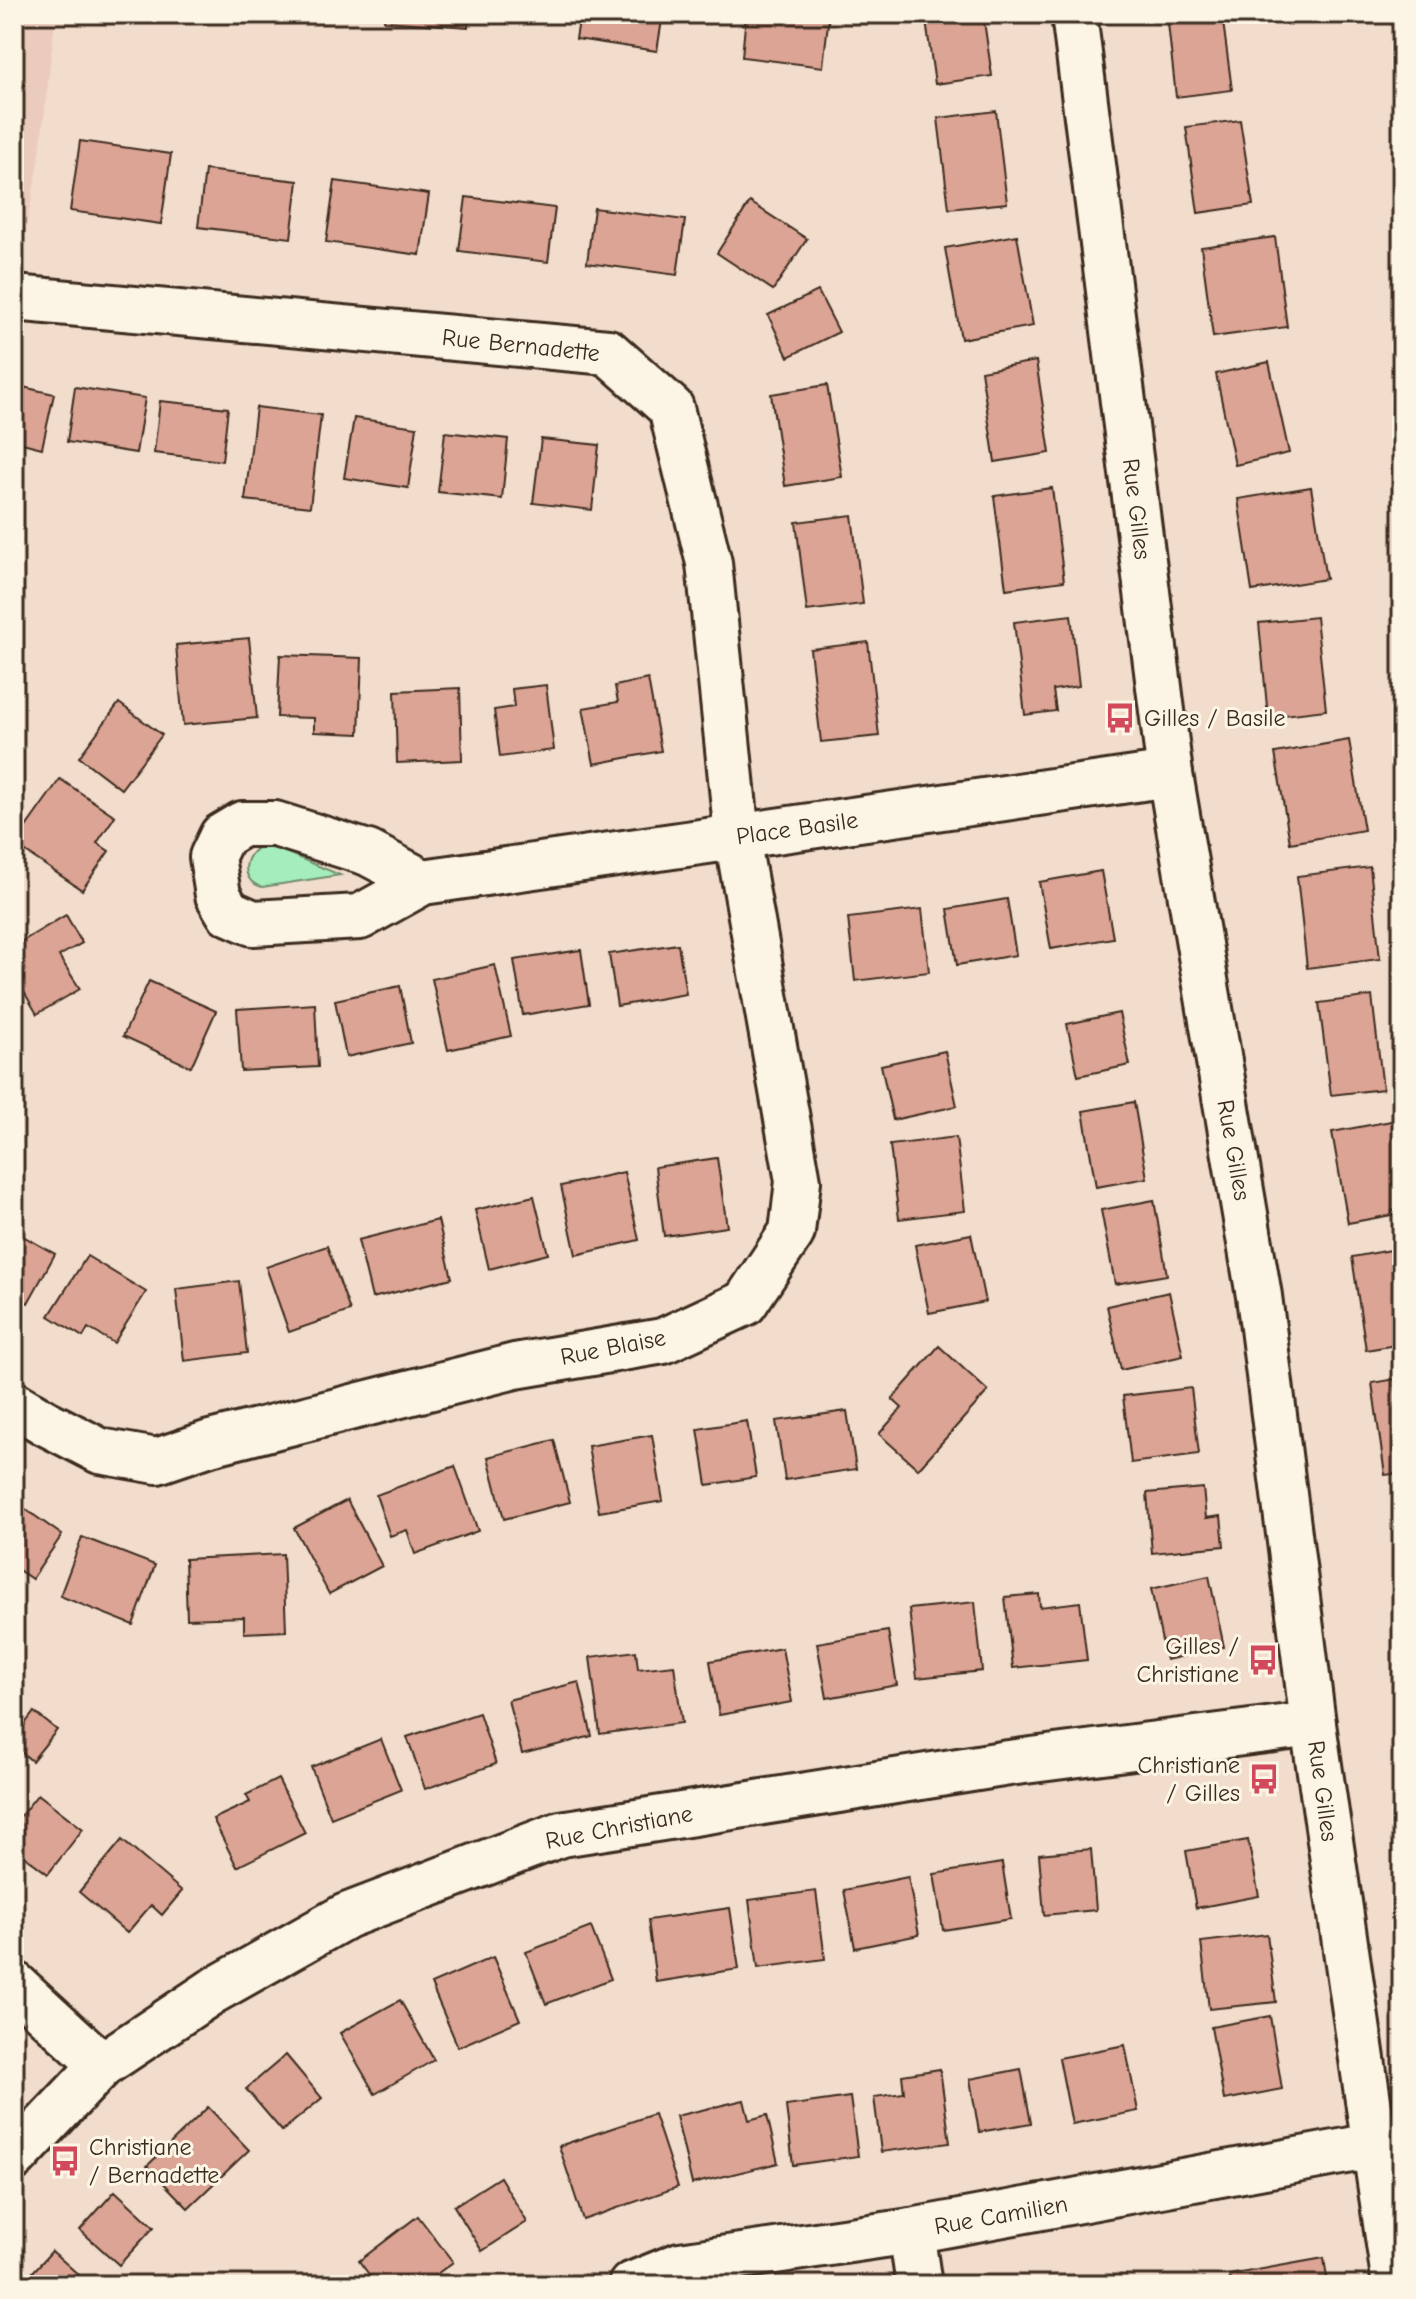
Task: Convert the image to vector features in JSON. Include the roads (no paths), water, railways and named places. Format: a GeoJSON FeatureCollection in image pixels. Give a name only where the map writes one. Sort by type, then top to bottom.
{"type":"FeatureCollection","features":[{"type":"Feature","properties":{"kind":"street","name":"Rue Gilles"},"geometry":{"type":"LineString","coordinates":[[1074,14],[1170,774],[1259,1296],[1313,1724],[1395,2285]]}},
{"type":"Feature","properties":{"kind":"street","name":"Rue Bernadette"},"geometry":{"type":"LineString","coordinates":[[14,298],[608,352],[671,408],[709,563],[737,837]]}},
{"type":"Feature","properties":{"kind":"street","name":"Place Basile"},"geometry":{"type":"LineString","coordinates":[[423,882],[1170,774]]}},
{"type":"Feature","properties":{"kind":"street","name":"Rue Blaise"},"geometry":{"type":"LineString","coordinates":[[14,1404],[100,1451],[157,1461],[210,1443],[515,1366],[663,1341],[745,1303],[792,1232],[798,1181],[737,837]]}},
{"type":"Feature","properties":{"kind":"street","name":"Rue Christiane"},"geometry":{"type":"LineString","coordinates":[[14,2158],[102,2065],[213,1991],[346,1916],[561,1834],[1009,1763],[1313,1724]]}},
{"type":"Feature","properties":{"kind":"street"},"geometry":{"type":"LineString","coordinates":[[14,1984],[102,2065]]}},
{"type":"Feature","properties":{"kind":"street","name":"Rue Camilien"},"geometry":{"type":"LineString","coordinates":[[631,2285],[680,2265],[911,2231],[1373,2146]]}},
{"type":"Feature","properties":{"kind":"street"},"geometry":{"type":"LineString","coordinates":[[911,2231],[919,2285]]}},
{"type":"Feature","properties":{"kind":"place","name":"Gilles / Basile"},"geometry":{"type":"Point","coordinates":[1120,718]}},
{"type":"Feature","properties":{"kind":"place","name":"Gilles / Christiane"},"geometry":{"type":"Point","coordinates":[1263,1660]}},
{"type":"Feature","properties":{"kind":"place","name":"Christiane / Gilles"},"geometry":{"type":"Point","coordinates":[1264,1779]}},
{"type":"Feature","properties":{"kind":"place","name":"Christiane / Bernadette"},"geometry":{"type":"Point","coordinates":[65,2161]}}]}
